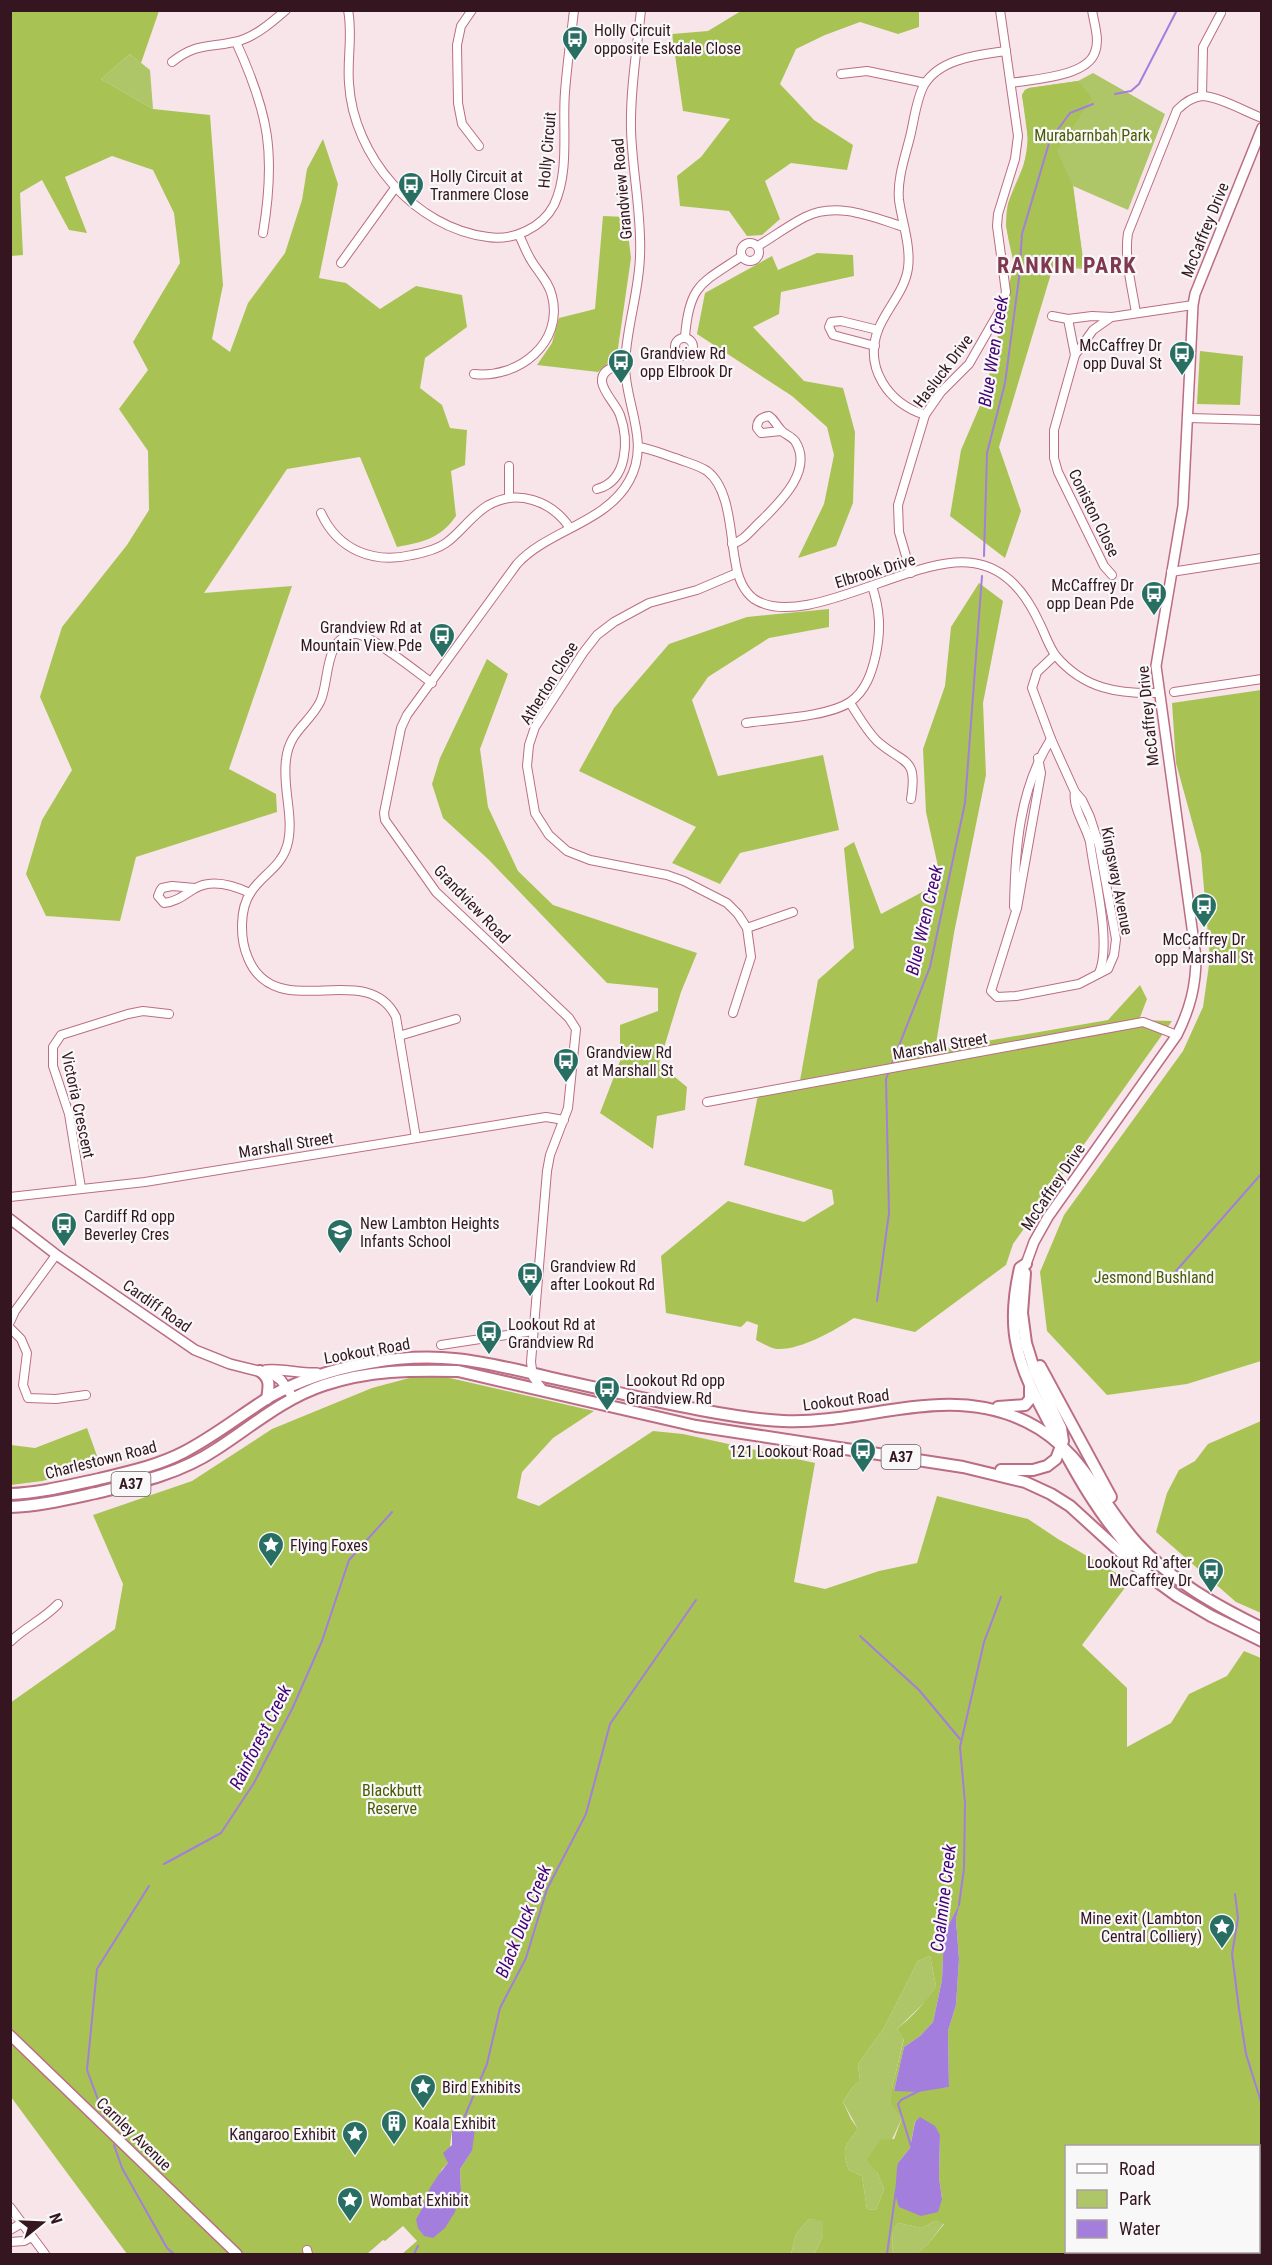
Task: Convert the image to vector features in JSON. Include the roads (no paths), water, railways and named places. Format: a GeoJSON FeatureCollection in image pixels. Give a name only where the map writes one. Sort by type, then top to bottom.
{"type":"FeatureCollection","features":[{"type":"Feature","properties":{"kind":"highway"},"geometry":{"type":"LineString","coordinates":[[991,1408],[1004,1405],[1011,1407],[1025,1405],[1031,1395],[1017,1345],[1014,1317],[1020,1268],[1026,1264]]}},
{"type":"Feature","properties":{"kind":"highway"},"geometry":{"type":"LineString","coordinates":[[963,1467],[1009,1470],[1042,1468],[1056,1459],[1062,1447],[1061,1428],[1035,1372],[1026,1343],[1022,1304],[1026,1264]]}},
{"type":"Feature","properties":{"kind":"highway"},"geometry":{"type":"LineString","coordinates":[[1026,1264],[1026,1318],[1037,1359],[1061,1407],[1126,1521],[1125,1529]]}},
{"type":"Feature","properties":{"kind":"highway","name":"Lookout Road"},"geometry":{"type":"LineString","coordinates":[[290,1393],[326,1373],[398,1358],[439,1356],[475,1360],[625,1395],[760,1420],[828,1420],[946,1403],[991,1408],[1034,1425],[1062,1447],[1091,1477],[1125,1529],[1168,1573],[1219,1605],[1262,1628]]}},
{"type":"Feature","properties":{"kind":"highway","name":"Lookout Road"},"geometry":{"type":"LineString","coordinates":[[290,1393],[346,1379],[417,1369],[458,1371],[696,1426],[963,1467],[1010,1477],[1051,1494],[1082,1516],[1132,1562],[1166,1588],[1211,1616],[1262,1641]]}},
{"type":"Feature","properties":{"kind":"highway"},"geometry":{"type":"LineString","coordinates":[[260,1371],[269,1382],[267,1399]]}},
{"type":"Feature","properties":{"kind":"highway"},"geometry":{"type":"LineString","coordinates":[[1028,1381],[1087,1493],[1111,1528],[1166,1588]]}},
{"type":"Feature","properties":{"kind":"highway","name":"Charlestown Road"},"geometry":{"type":"LineString","coordinates":[[10,1494],[38,1492],[73,1485],[156,1464],[205,1441],[267,1399],[290,1393]]}},
{"type":"Feature","properties":{"kind":"highway","name":"Charlestown Road"},"geometry":{"type":"LineString","coordinates":[[10,1507],[43,1504],[168,1473],[214,1451],[273,1409],[290,1393]]}},
{"type":"Feature","properties":{"kind":"highway"},"geometry":{"type":"LineString","coordinates":[[1034,1425],[1048,1440],[1052,1450],[1051,1459],[1042,1468]]}},
{"type":"Feature","properties":{"kind":"main road","name":"McCaffrey Drive"},"geometry":{"type":"LineString","coordinates":[[1026,1264],[1034,1242],[1048,1217],[1177,1035],[1186,1017],[1196,980],[1196,957],[1158,693],[1157,655],[1183,506],[1193,305],[1262,128]]}},
{"type":"Feature","properties":{"kind":"main road","name":"Cardiff Road"},"geometry":{"type":"LineString","coordinates":[[10,1219],[56,1255],[195,1350],[221,1361],[279,1378],[290,1393]]}},
{"type":"Feature","properties":{"kind":"main road"},"geometry":{"type":"LineString","coordinates":[[260,1371],[277,1369],[297,1373],[326,1373]]}},
{"type":"Feature","properties":{"kind":"main road","name":"Carnley Avenue"},"geometry":{"type":"LineString","coordinates":[[10,2035],[237,2254]]}},
{"type":"Feature","properties":{"kind":"street"},"geometry":{"type":"LineString","coordinates":[[172,62],[186,51],[196,47],[236,42],[255,33],[286,10]]}},
{"type":"Feature","properties":{"kind":"street"},"geometry":{"type":"LineString","coordinates":[[348,10],[351,36],[349,84],[352,104],[367,145],[395,188],[435,219],[457,229],[491,238],[508,238],[519,235],[528,256],[552,294],[553,313],[548,336],[538,351],[524,363],[498,374],[474,374]]}},
{"type":"Feature","properties":{"kind":"street"},"geometry":{"type":"LineString","coordinates":[[472,10],[461,26],[457,45],[458,103],[462,124],[479,146]]}},
{"type":"Feature","properties":{"kind":"street","name":"Holly Circuit"},"geometry":{"type":"LineString","coordinates":[[519,235],[544,217],[552,208],[559,192],[565,93],[574,10]]}},
{"type":"Feature","properties":{"kind":"street","name":"Grandview Road"},"geometry":{"type":"LineString","coordinates":[[532,1373],[533,1331],[547,1171],[550,1155],[568,1108],[576,1039],[575,1026],[436,892],[384,820],[384,809],[401,728],[405,719],[517,564],[530,553],[604,508],[617,497],[633,472],[639,447],[625,365],[640,261],[631,127],[641,10]]}},
{"type":"Feature","properties":{"kind":"street","name":"Hasluck Drive"},"geometry":{"type":"LineString","coordinates":[[911,573],[899,532],[898,505],[925,415],[941,392],[969,364],[1004,300],[1006,286],[997,226],[1000,202],[1018,144],[1000,10]]}},
{"type":"Feature","properties":{"kind":"street"},"geometry":{"type":"LineString","coordinates":[[1011,82],[1068,73],[1091,61],[1096,52],[1097,40],[1092,10]]}},
{"type":"Feature","properties":{"kind":"street"},"geometry":{"type":"LineString","coordinates":[[1202,96],[1203,47],[1221,14]]}},
{"type":"Feature","properties":{"kind":"street"},"geometry":{"type":"LineString","coordinates":[[236,42],[260,100],[267,131],[270,172],[263,233]]}},
{"type":"Feature","properties":{"kind":"street"},"geometry":{"type":"LineString","coordinates":[[925,415],[907,407],[887,392],[875,368],[878,330],[908,270],[908,255],[899,198],[900,177],[925,83],[958,59],[1006,51]]}},
{"type":"Feature","properties":{"kind":"street"},"geometry":{"type":"LineString","coordinates":[[841,74],[867,71],[925,83]]}},
{"type":"Feature","properties":{"kind":"street"},"geometry":{"type":"LineString","coordinates":[[1136,313],[1126,244],[1128,233],[1171,120],[1177,110],[1185,103],[1202,96],[1216,99],[1262,118]]}},
{"type":"Feature","properties":{"kind":"street"},"geometry":{"type":"LineString","coordinates":[[341,263],[395,188]]}},
{"type":"Feature","properties":{"kind":"street"},"geometry":{"type":"LineString","coordinates":[[758,246],[805,216],[820,211],[848,210],[904,226]]}},
{"type":"Feature","properties":{"kind":"street"},"geometry":{"type":"LineString","coordinates":[[747,243],[758,246],[759,252],[755,259],[750,261],[742,256],[741,250],[747,243]]}},
{"type":"Feature","properties":{"kind":"street"},"geometry":{"type":"LineString","coordinates":[[685,337],[690,303],[696,290],[704,281],[742,256]]}},
{"type":"Feature","properties":{"kind":"street","name":"Coniston Close"},"geometry":{"type":"LineString","coordinates":[[1052,316],[1068,319],[1092,316],[1112,317],[1193,305]]}},
{"type":"Feature","properties":{"kind":"street","name":"Coniston Close"},"geometry":{"type":"LineString","coordinates":[[1112,317],[1093,330],[1075,355],[1054,430],[1054,458],[1058,472],[1104,566],[1112,575]]}},
{"type":"Feature","properties":{"kind":"street","name":"Coniston Close"},"geometry":{"type":"LineString","coordinates":[[1068,319],[1075,355]]}},
{"type":"Feature","properties":{"kind":"street"},"geometry":{"type":"LineString","coordinates":[[875,346],[833,335],[829,327],[831,322],[841,321],[878,330]]}},
{"type":"Feature","properties":{"kind":"street"},"geometry":{"type":"LineString","coordinates":[[597,489],[615,480],[621,468],[625,442],[620,416],[603,386],[603,377],[608,369],[625,365]]}},
{"type":"Feature","properties":{"kind":"street"},"geometry":{"type":"LineString","coordinates":[[1188,418],[1262,420]]}},
{"type":"Feature","properties":{"kind":"street"},"geometry":{"type":"LineString","coordinates":[[732,544],[741,540],[780,502],[798,474],[800,464],[798,446],[794,440],[781,431]]}},
{"type":"Feature","properties":{"kind":"street","name":"Elbrook Drive"},"geometry":{"type":"LineString","coordinates":[[639,447],[698,466],[717,481],[725,501],[737,573],[750,596],[768,606],[776,607],[826,600],[911,573],[956,562],[973,562],[1000,572],[1023,594],[1056,655],[1080,677],[1107,690],[1130,694],[1158,693]]}},
{"type":"Feature","properties":{"kind":"street"},"geometry":{"type":"LineString","coordinates":[[509,466],[509,498]]}},
{"type":"Feature","properties":{"kind":"street"},"geometry":{"type":"LineString","coordinates":[[321,513],[335,537],[357,552],[378,557],[400,558],[422,553],[445,543],[486,507],[509,498],[530,499],[543,503],[554,509],[570,528]]}},
{"type":"Feature","properties":{"kind":"street"},"geometry":{"type":"LineString","coordinates":[[1171,572],[1262,558]]}},
{"type":"Feature","properties":{"kind":"street","name":"Atherton Close"},"geometry":{"type":"LineString","coordinates":[[737,573],[697,590],[650,603],[614,622],[597,635],[582,653],[535,727],[529,745],[527,766],[535,813],[549,835],[562,847],[591,860],[667,874],[684,881],[727,903],[747,928]]}},
{"type":"Feature","properties":{"kind":"street"},"geometry":{"type":"LineString","coordinates":[[746,723],[825,711],[850,702],[873,670],[878,644],[880,612],[872,586]]}},
{"type":"Feature","properties":{"kind":"street"},"geometry":{"type":"LineString","coordinates":[[416,1138],[396,1017],[387,1002],[371,992],[285,990],[265,981],[252,966],[246,953],[242,927],[243,914],[250,893],[275,867],[286,849],[289,824],[286,758],[298,728],[320,702],[326,669],[334,648],[340,641],[355,634],[361,635],[432,682]]}},
{"type":"Feature","properties":{"kind":"street","name":"Kingsway Avenue"},"geometry":{"type":"LineString","coordinates":[[1056,655],[1037,672],[1032,684],[1051,739],[1075,792],[1082,800],[1090,817],[1099,845],[1116,939],[1114,955],[1108,969],[1099,973]]}},
{"type":"Feature","properties":{"kind":"street"},"geometry":{"type":"LineString","coordinates":[[1174,692],[1262,679]]}},
{"type":"Feature","properties":{"kind":"street"},"geometry":{"type":"LineString","coordinates":[[850,702],[876,740],[910,765],[914,778],[911,799]]}},
{"type":"Feature","properties":{"kind":"street"},"geometry":{"type":"LineString","coordinates":[[1051,739],[1038,758],[1041,773],[1014,921],[991,991],[997,997],[1079,984],[1099,973]]}},
{"type":"Feature","properties":{"kind":"street","name":"Kingsway Avenue"},"geometry":{"type":"LineString","coordinates":[[1075,792],[1074,799],[1088,836],[1103,932],[1105,951],[1099,973]]}},
{"type":"Feature","properties":{"kind":"street"},"geometry":{"type":"LineString","coordinates":[[195,888],[223,884],[250,893]]}},
{"type":"Feature","properties":{"kind":"street"},"geometry":{"type":"LineString","coordinates":[[733,1014],[751,957],[747,928],[794,912]]}},
{"type":"Feature","properties":{"kind":"street","name":"Victoria Crescent"},"geometry":{"type":"LineString","coordinates":[[81,1188],[69,1114],[53,1066],[53,1047],[61,1035],[128,1014],[143,1011],[169,1014]]}},
{"type":"Feature","properties":{"kind":"street"},"geometry":{"type":"LineString","coordinates":[[399,1036],[456,1019]]}},
{"type":"Feature","properties":{"kind":"street","name":"Marshall Street"},"geometry":{"type":"LineString","coordinates":[[706,1102],[1143,1022],[1177,1035]]}},
{"type":"Feature","properties":{"kind":"street","name":"Marshall Street"},"geometry":{"type":"LineString","coordinates":[[10,1197],[145,1182],[546,1117],[564,1120]]}},
{"type":"Feature","properties":{"kind":"street"},"geometry":{"type":"LineString","coordinates":[[10,1322],[15,1311],[56,1255]]}},
{"type":"Feature","properties":{"kind":"street"},"geometry":{"type":"LineString","coordinates":[[10,1328],[21,1339],[27,1353],[23,1385],[28,1398],[56,1399],[86,1395]]}},
{"type":"Feature","properties":{"kind":"street"},"geometry":{"type":"LineString","coordinates":[[441,1345],[533,1331]]}},
{"type":"Feature","properties":{"kind":"street"},"geometry":{"type":"LineString","coordinates":[[532,1373],[543,1390]]}},
{"type":"Feature","properties":{"kind":"street"},"geometry":{"type":"LineString","coordinates":[[10,1642],[23,1629],[47,1616],[58,1604]]}},
{"type":"Feature","properties":{"kind":"street"},"geometry":{"type":"LineString","coordinates":[[10,2207],[45,2254]]}},
{"type":"Feature","properties":{"kind":"street"},"geometry":{"type":"LineString","coordinates":[[10,2230],[22,2223]]}},
{"type":"Feature","properties":{"kind":"street"},"geometry":{"type":"LineString","coordinates":[[10,2242],[24,2241],[32,2237]]}},
{"type":"Feature","properties":{"kind":"water"},"geometry":{"type":"Polygon","coordinates":[[[960,1903],[956,1919],[959,1959],[956,2005],[948,2031],[949,2087],[918,2092],[894,2091],[904,2047],[920,2036],[933,2022],[942,1980],[944,1934],[960,1903]]]}},
{"type":"Feature","properties":{"kind":"water"},"geometry":{"type":"Polygon","coordinates":[[[464,2117],[475,2129],[472,2151],[460,2169],[461,2190],[455,2212],[445,2228],[433,2238],[424,2236],[418,2228],[416,2219],[430,2187],[448,2163],[443,2153],[452,2145],[452,2130],[464,2117]]]}},
{"type":"Feature","properties":{"kind":"water"},"geometry":{"type":"Polygon","coordinates":[[[920,2117],[935,2126],[940,2135],[939,2177],[942,2199],[938,2212],[921,2216],[899,2207],[895,2194],[898,2163],[910,2148],[915,2122],[920,2117]]]}},
{"type":"Feature","properties":{"kind":"waterway","name":"Blue Wren Creek"},"geometry":{"type":"LineString","coordinates":[[1115,94],[1131,91],[1139,84],[1177,10]]}},
{"type":"Feature","properties":{"kind":"waterway","name":"Blue Wren Creek"},"geometry":{"type":"LineString","coordinates":[[984,556],[987,453],[1005,383],[1019,278],[1022,234],[1050,140],[1070,113],[1093,104]]}},
{"type":"Feature","properties":{"kind":"waterway","name":"Blue Wren Creek"},"geometry":{"type":"LineString","coordinates":[[891,1066],[930,967],[965,803],[982,576]]}},
{"type":"Feature","properties":{"kind":"waterway","name":"Blue Wren Creek"},"geometry":{"type":"LineString","coordinates":[[877,1301],[889,1213],[886,1079],[889,1071]]}},
{"type":"Feature","properties":{"kind":"waterway"},"geometry":{"type":"LineString","coordinates":[[1176,1271],[1262,1173]]}},
{"type":"Feature","properties":{"kind":"waterway","name":"Rainforest Creek"},"geometry":{"type":"LineString","coordinates":[[164,1864],[221,1833],[254,1783],[293,1707],[322,1641],[349,1560],[392,1512]]}},
{"type":"Feature","properties":{"kind":"waterway","name":"Coalmine Creek"},"geometry":{"type":"LineString","coordinates":[[959,1905],[964,1868],[965,1803],[960,1747],[984,1642],[1001,1597]]}},
{"type":"Feature","properties":{"kind":"waterway","name":"Black Duck Creek"},"geometry":{"type":"LineString","coordinates":[[464,2118],[487,2064],[500,2008],[526,1958],[547,1889],[586,1814],[610,1724],[696,1600]]}},
{"type":"Feature","properties":{"kind":"waterway"},"geometry":{"type":"LineString","coordinates":[[860,1636],[919,1690],[960,1739]]}},
{"type":"Feature","properties":{"kind":"waterway","name":"Rainforest Creek"},"geometry":{"type":"LineString","coordinates":[[104,2116],[87,2070],[97,1969],[149,1886]]}},
{"type":"Feature","properties":{"kind":"waterway"},"geometry":{"type":"LineString","coordinates":[[1235,1894],[1238,1918],[1232,1954],[1239,2009],[1246,2054],[1262,2105]]}},
{"type":"Feature","properties":{"kind":"waterway","name":"Coalmine Creek"},"geometry":{"type":"LineString","coordinates":[[911,2146],[898,2104],[901,2100],[919,2091]]}},
{"type":"Feature","properties":{"kind":"waterway","name":"Rainforest Creek"},"geometry":{"type":"LineString","coordinates":[[114,2145],[122,2168],[167,2248],[174,2254]]}},
{"type":"Feature","properties":{"kind":"waterway","name":"Coalmine Creek"},"geometry":{"type":"LineString","coordinates":[[887,2254],[896,2190]]}},
{"type":"Feature","properties":{"kind":"waterway","name":"Black Duck Creek"},"geometry":{"type":"LineString","coordinates":[[414,2254],[418,2246]]}},
{"type":"Feature","properties":{"kind":"place","name":"Holly Circuit opposite Eskdale Close"},"geometry":{"type":"Point","coordinates":[575,62]}},
{"type":"Feature","properties":{"kind":"place","name":"Holly Circuit at Tranmere Close"},"geometry":{"type":"Point","coordinates":[411,208]}},
{"type":"Feature","properties":{"kind":"place","name":"McCaffrey Dr opp Duval St"},"geometry":{"type":"Point","coordinates":[1182,377]}},
{"type":"Feature","properties":{"kind":"place","name":"Grandview Rd opp Elbrook Dr"},"geometry":{"type":"Point","coordinates":[621,385]}},
{"type":"Feature","properties":{"kind":"place","name":"McCaffrey Dr opp Dean Pde"},"geometry":{"type":"Point","coordinates":[1154,617]}},
{"type":"Feature","properties":{"kind":"place","name":"Grandview Rd at Mountain View Pde"},"geometry":{"type":"Point","coordinates":[442,659]}},
{"type":"Feature","properties":{"kind":"place","name":"McCaffrey Dr opp Marshall St"},"geometry":{"type":"Point","coordinates":[1204,929]}},
{"type":"Feature","properties":{"kind":"place","name":"Grandview Rd at Marshall St"},"geometry":{"type":"Point","coordinates":[566,1084]}},
{"type":"Feature","properties":{"kind":"place","name":"Cardiff Rd opp Beverley Cres"},"geometry":{"type":"Point","coordinates":[64,1248]}},
{"type":"Feature","properties":{"kind":"place","name":"New Lambton Heights Infants School"},"geometry":{"type":"Point","coordinates":[340,1255]}},
{"type":"Feature","properties":{"kind":"place","name":"Grandview Rd after Lookout Rd"},"geometry":{"type":"Point","coordinates":[530,1298]}},
{"type":"Feature","properties":{"kind":"place","name":"Lookout Rd at Grandview Rd"},"geometry":{"type":"Point","coordinates":[489,1356]}},
{"type":"Feature","properties":{"kind":"place","name":"Lookout Rd opp Grandview Rd"},"geometry":{"type":"Point","coordinates":[607,1412]}},
{"type":"Feature","properties":{"kind":"place","name":"121 Lookout Road"},"geometry":{"type":"Point","coordinates":[863,1474]}},
{"type":"Feature","properties":{"kind":"place","name":"Flying Foxes"},"geometry":{"type":"Point","coordinates":[271,1568]}},
{"type":"Feature","properties":{"kind":"place","name":"Lookout Rd after McCaffrey Dr"},"geometry":{"type":"Point","coordinates":[1211,1594]}},
{"type":"Feature","properties":{"kind":"place","name":"Mine exit (Lambton Central Colliery)"},"geometry":{"type":"Point","coordinates":[1222,1950]}},
{"type":"Feature","properties":{"kind":"place","name":"Bird Exhibits"},"geometry":{"type":"Point","coordinates":[423,2110]}},
{"type":"Feature","properties":{"kind":"place","name":"Koala Exhibit"},"geometry":{"type":"Point","coordinates":[394,2146]}},
{"type":"Feature","properties":{"kind":"place","name":"Kangaroo Exhibit"},"geometry":{"type":"Point","coordinates":[355,2157]}},
{"type":"Feature","properties":{"kind":"place","name":"Wombat Exhibit"},"geometry":{"type":"Point","coordinates":[350,2223]}},
{"type":"Feature","properties":{"kind":"district","name":"RANKIN PARK"},"geometry":{"type":"Point","coordinates":[1067,265]}},
{"type":"Feature","properties":{"kind":"park label","name":"Murabarnbah Park"},"geometry":{"type":"Point","coordinates":[1092,135]}},
{"type":"Feature","properties":{"kind":"park label","name":"Jesmond Bushland"},"geometry":{"type":"Point","coordinates":[1154,1277]}},
{"type":"Feature","properties":{"kind":"park label","name":"Blackbutt Reserve"},"geometry":{"type":"Point","coordinates":[392,1799]}}]}
